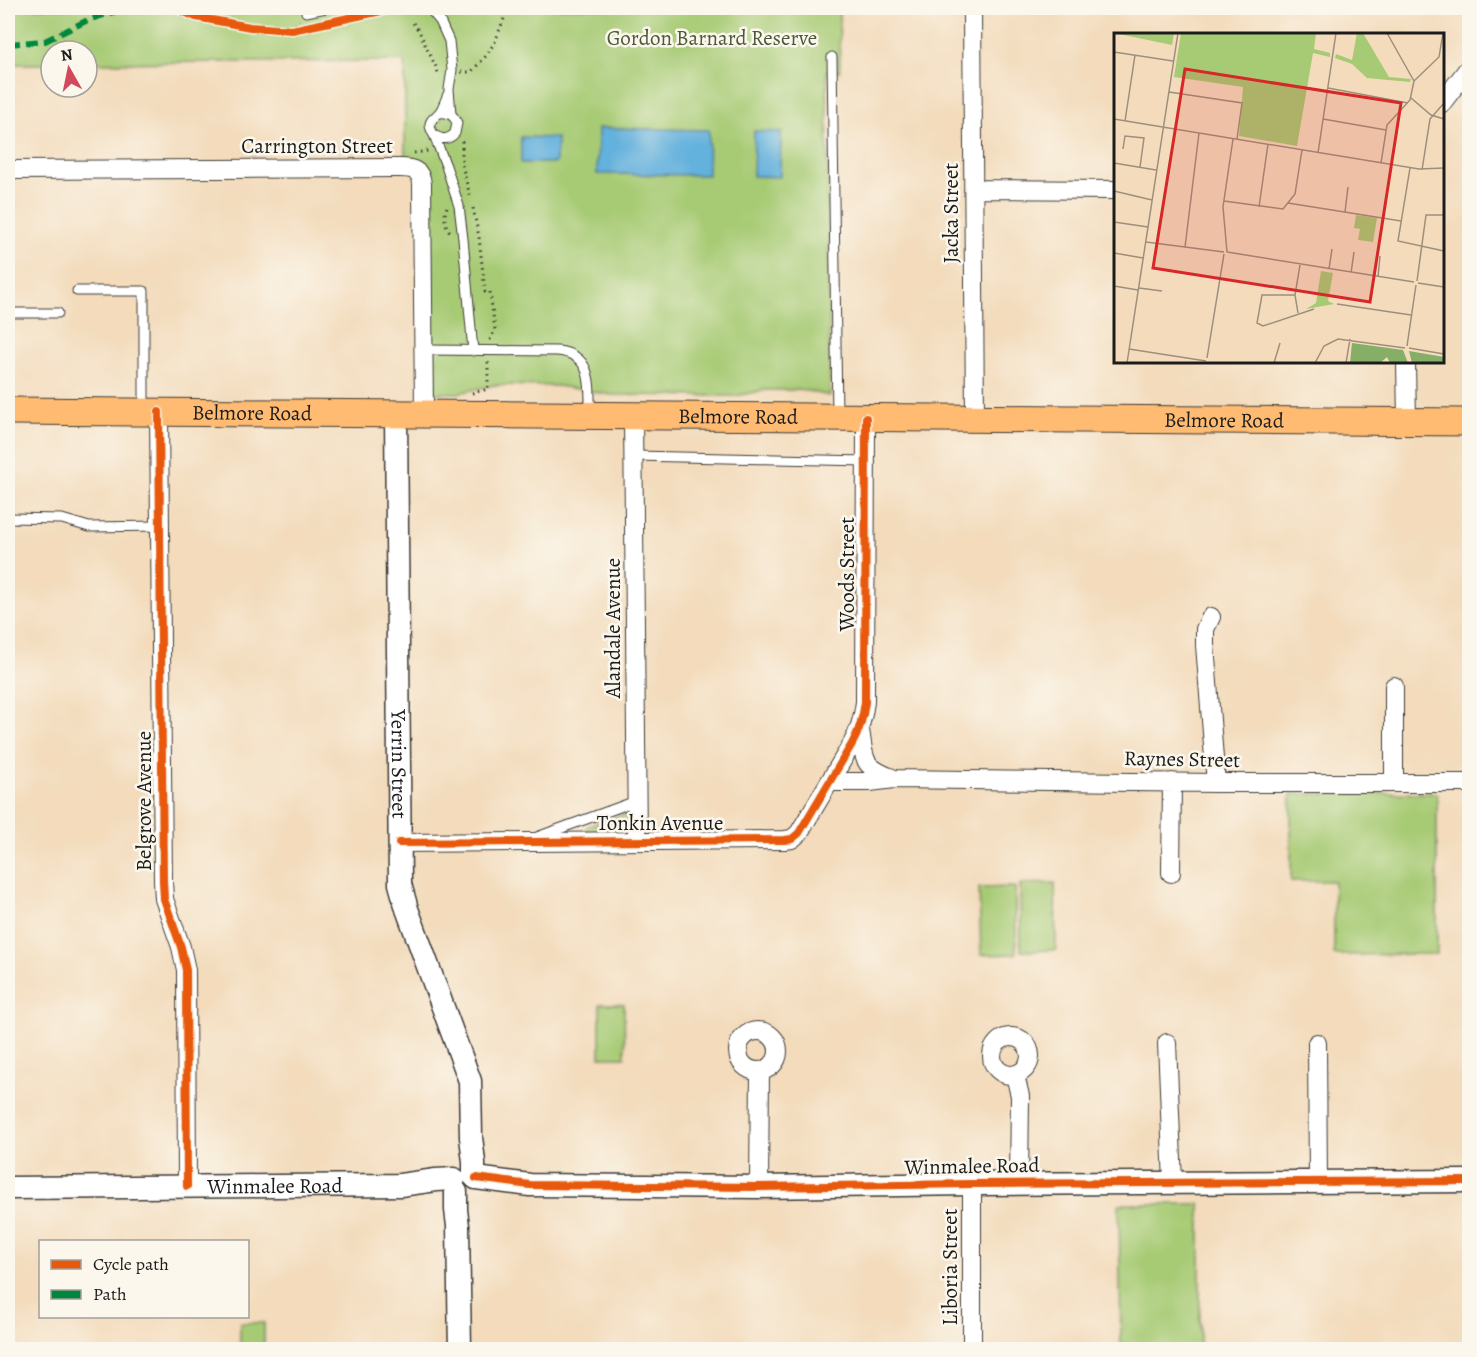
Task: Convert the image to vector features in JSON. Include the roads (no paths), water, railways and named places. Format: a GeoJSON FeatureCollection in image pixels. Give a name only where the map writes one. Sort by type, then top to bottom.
{"type":"FeatureCollection","features":[{"type":"Feature","properties":{"kind":"main road","name":"Belmore Road"},"geometry":{"type":"LineString","coordinates":[[8,411],[1470,422]]}},
{"type":"Feature","properties":{"kind":"street","name":"Jacka Street"},"geometry":{"type":"LineString","coordinates":[[972,8],[975,418]]}},
{"type":"Feature","properties":{"kind":"street"},"geometry":{"type":"LineString","coordinates":[[1444,102],[1470,66]]}},
{"type":"Feature","properties":{"kind":"street","name":"Carrington Street"},"geometry":{"type":"LineString","coordinates":[[8,171],[388,168],[415,170],[420,174],[422,184],[424,414]]}},
{"type":"Feature","properties":{"kind":"street"},"geometry":{"type":"LineString","coordinates":[[973,189],[1114,190]]}},
{"type":"Feature","properties":{"kind":"street"},"geometry":{"type":"LineString","coordinates":[[1406,363],[1407,422]]}},
{"type":"Feature","properties":{"kind":"street","name":"Belgrove Avenue"},"geometry":{"type":"LineString","coordinates":[[152,412],[160,526],[163,881],[164,899],[186,970],[187,1186]]}},
{"type":"Feature","properties":{"kind":"street","name":"Yerrin Street"},"geometry":{"type":"LineString","coordinates":[[396,414],[399,843],[402,891],[470,1081],[471,1137],[458,1226],[460,1350]]}},
{"type":"Feature","properties":{"kind":"street","name":"Alandale Avenue"},"geometry":{"type":"LineString","coordinates":[[633,416],[637,841]]}},
{"type":"Feature","properties":{"kind":"street","name":"Woods Street"},"geometry":{"type":"LineString","coordinates":[[860,730],[865,702],[866,418]]}},
{"type":"Feature","properties":{"kind":"street"},"geometry":{"type":"LineString","coordinates":[[1211,617],[1205,629],[1204,645],[1216,783]]}},
{"type":"Feature","properties":{"kind":"street"},"geometry":{"type":"LineString","coordinates":[[1394,686],[1394,783]]}},
{"type":"Feature","properties":{"kind":"street","name":"Tonkin Avenue"},"geometry":{"type":"LineString","coordinates":[[399,843],[789,839],[799,834],[860,730]]}},
{"type":"Feature","properties":{"kind":"street","name":"Raynes Street"},"geometry":{"type":"LineString","coordinates":[[860,730],[866,762],[876,772],[894,779]]}},
{"type":"Feature","properties":{"kind":"street","name":"Raynes Street"},"geometry":{"type":"LineString","coordinates":[[830,782],[870,782],[894,779],[1470,783]]}},
{"type":"Feature","properties":{"kind":"street"},"geometry":{"type":"LineString","coordinates":[[1171,873],[1172,782]]}},
{"type":"Feature","properties":{"kind":"street"},"geometry":{"type":"LineString","coordinates":[[1167,1043],[1173,1183]]}},
{"type":"Feature","properties":{"kind":"street"},"geometry":{"type":"LineString","coordinates":[[1317,1043],[1318,1182]]}},
{"type":"Feature","properties":{"kind":"street"},"geometry":{"type":"LineString","coordinates":[[759,1187],[760,1071]]}},
{"type":"Feature","properties":{"kind":"street"},"geometry":{"type":"LineString","coordinates":[[1015,1075],[1020,1096],[1019,1184]]}},
{"type":"Feature","properties":{"kind":"street","name":"Winmalee Road"},"geometry":{"type":"LineString","coordinates":[[8,1188],[400,1185],[436,1180],[465,1184],[759,1187],[1470,1182]]}},
{"type":"Feature","properties":{"kind":"street","name":"Liboria Street"},"geometry":{"type":"LineString","coordinates":[[972,1184],[972,1350]]}},
{"type":"Feature","properties":{"kind":"lane"},"geometry":{"type":"LineString","coordinates":[[306,12],[326,8]]}},
{"type":"Feature","properties":{"kind":"lane"},"geometry":{"type":"LineString","coordinates":[[430,9],[440,21],[449,41],[452,70],[451,114],[456,123],[453,135],[442,139],[434,135]]}},
{"type":"Feature","properties":{"kind":"lane"},"geometry":{"type":"LineString","coordinates":[[832,57],[837,417]]}},
{"type":"Feature","properties":{"kind":"lane"},"geometry":{"type":"LineString","coordinates":[[440,113],[450,90]]}},
{"type":"Feature","properties":{"kind":"lane"},"geometry":{"type":"LineString","coordinates":[[451,114],[444,112],[434,116],[430,129],[447,166],[461,218],[473,351]]}},
{"type":"Feature","properties":{"kind":"lane"},"geometry":{"type":"LineString","coordinates":[[447,138],[447,166]]}},
{"type":"Feature","properties":{"kind":"lane"},"geometry":{"type":"LineString","coordinates":[[77,291],[144,291],[152,412]]}},
{"type":"Feature","properties":{"kind":"lane"},"geometry":{"type":"LineString","coordinates":[[8,313],[58,313]]}},
{"type":"Feature","properties":{"kind":"lane"},"geometry":{"type":"LineString","coordinates":[[424,350],[570,353],[580,360],[589,377],[590,415]]}},
{"type":"Feature","properties":{"kind":"lane"},"geometry":{"type":"LineString","coordinates":[[634,456],[866,461]]}},
{"type":"Feature","properties":{"kind":"lane"},"geometry":{"type":"LineString","coordinates":[[8,518],[62,519],[89,527],[160,526]]}},
{"type":"Feature","properties":{"kind":"lane"},"geometry":{"type":"LineString","coordinates":[[524,842],[636,801]]}},
{"type":"Feature","properties":{"kind":"water"},"geometry":{"type":"Polygon","coordinates":[[[598,128],[709,130],[708,175],[597,174],[598,128]]]}},
{"type":"Feature","properties":{"kind":"water"},"geometry":{"type":"Polygon","coordinates":[[[754,131],[781,132],[780,177],[753,176],[754,131]]]}},
{"type":"Feature","properties":{"kind":"water"},"geometry":{"type":"Polygon","coordinates":[[[521,137],[557,138],[556,163],[521,163],[521,137]]]}},
{"type":"Feature","properties":{"kind":"park label","name":"Gordon Barnard Reserve"},"geometry":{"type":"Point","coordinates":[712,38]}}]}
